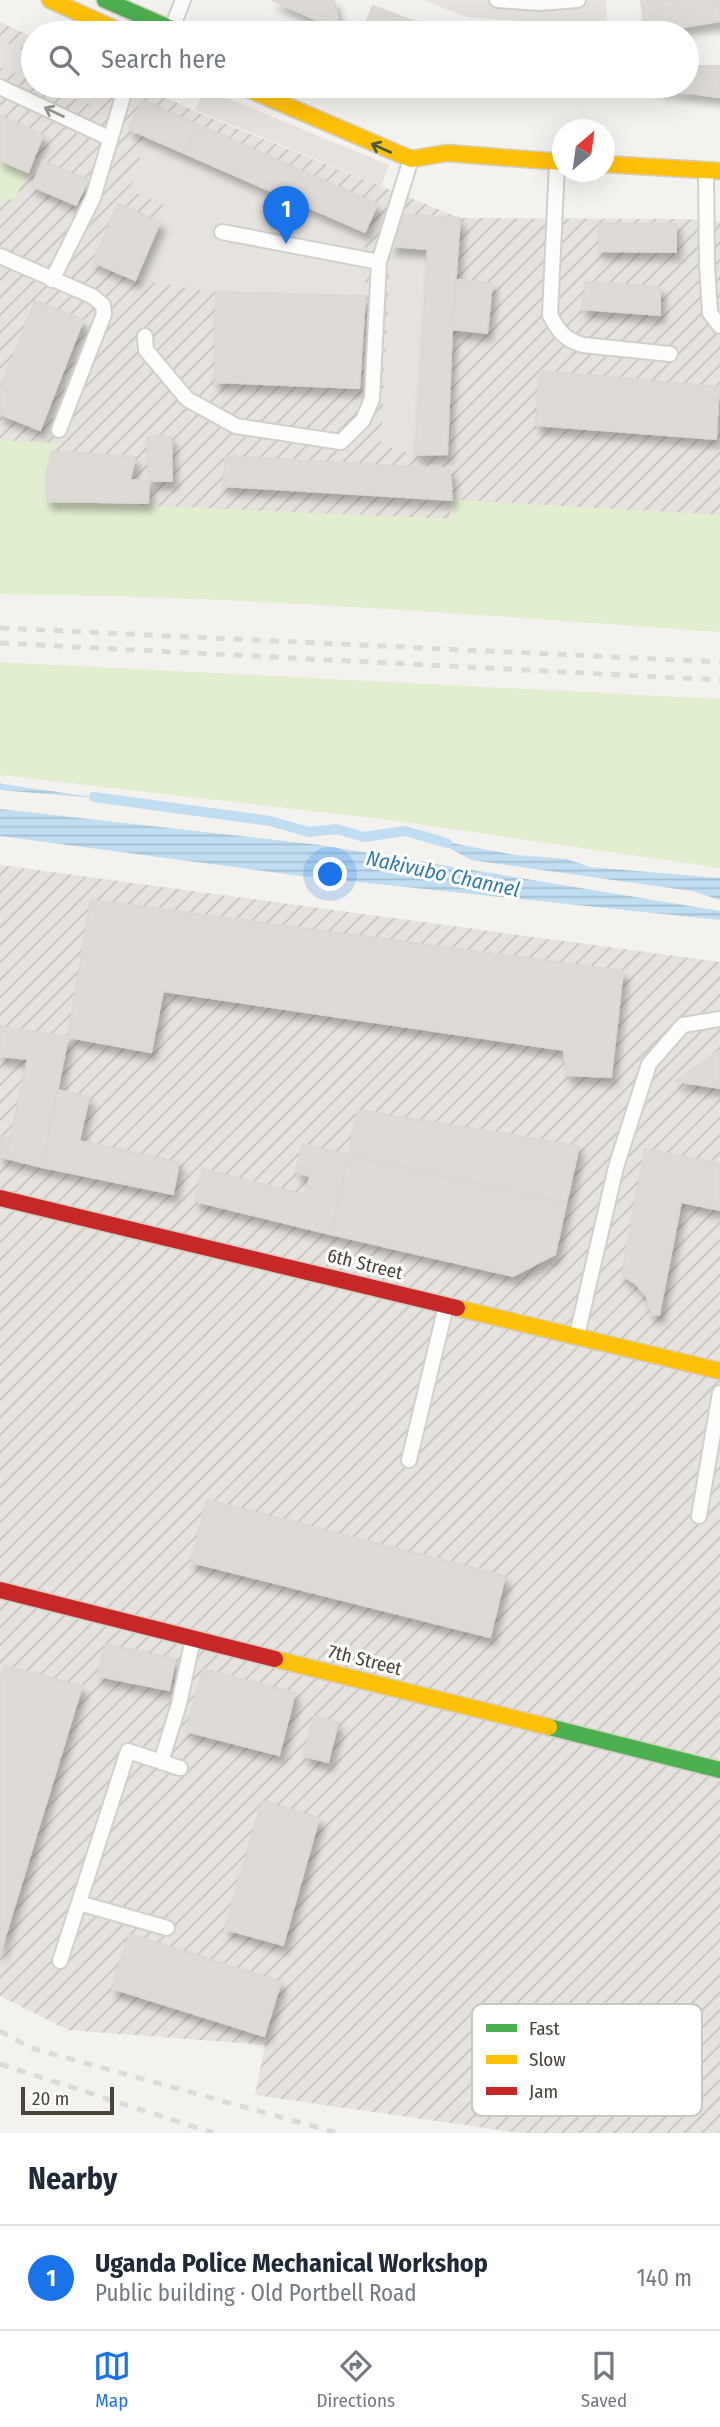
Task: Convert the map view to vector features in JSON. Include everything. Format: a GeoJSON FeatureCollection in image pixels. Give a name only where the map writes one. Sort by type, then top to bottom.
{"type":"FeatureCollection","features":[{"type":"Feature","properties":{"kind":"street"},"geometry":{"type":"LineString","coordinates":[[50,0],[97,21]]}},
{"type":"Feature","properties":{"kind":"street"},"geometry":{"type":"LineString","coordinates":[[105,0],[153,21]]}},
{"type":"Feature","properties":{"kind":"street"},"geometry":{"type":"LineString","coordinates":[[270,98],[411,159],[447,153],[552,160]]}},
{"type":"Feature","properties":{"kind":"street"},"geometry":{"type":"LineString","coordinates":[[422,142],[447,153]]}},
{"type":"Feature","properties":{"kind":"street"},"geometry":{"type":"LineString","coordinates":[[615,165],[713,171]]}},
{"type":"Feature","properties":{"kind":"street","name":"6th Street"},"geometry":{"type":"LineString","coordinates":[[0,1198],[720,1371]]}},
{"type":"Feature","properties":{"kind":"street","name":"7th Street"},"geometry":{"type":"LineString","coordinates":[[0,1590],[720,1770]]}},
{"type":"Feature","properties":{"kind":"lane"},"geometry":{"type":"LineString","coordinates":[[178,21],[183,0]]}},
{"type":"Feature","properties":{"kind":"lane"},"geometry":{"type":"LineString","coordinates":[[497,0],[539,3],[578,0]]}},
{"type":"Feature","properties":{"kind":"lane"},"geometry":{"type":"LineString","coordinates":[[0,87],[21,97]]}},
{"type":"Feature","properties":{"kind":"lane"},"geometry":{"type":"LineString","coordinates":[[24,98],[109,138]]}},
{"type":"Feature","properties":{"kind":"lane"},"geometry":{"type":"LineString","coordinates":[[52,280],[93,198],[121,98]]}},
{"type":"Feature","properties":{"kind":"lane"},"geometry":{"type":"LineString","coordinates":[[145,336],[146,350],[187,399],[236,426],[341,442],[363,420],[372,399],[379,262],[411,159]]}},
{"type":"Feature","properties":{"kind":"lane"},"geometry":{"type":"LineString","coordinates":[[713,171],[706,265],[710,313],[720,326]]}},
{"type":"Feature","properties":{"kind":"lane"},"geometry":{"type":"LineString","coordinates":[[559,182],[550,315],[557,329],[569,341],[583,345],[670,354]]}},
{"type":"Feature","properties":{"kind":"lane"},"geometry":{"type":"LineString","coordinates":[[222,232],[379,262]]}},
{"type":"Feature","properties":{"kind":"lane"},"geometry":{"type":"LineString","coordinates":[[0,256],[101,301],[104,314],[59,430]]}},
{"type":"Feature","properties":{"kind":"lane"},"geometry":{"type":"LineString","coordinates":[[577,1337],[616,1167],[649,1064],[683,1025],[720,1019]]}},
{"type":"Feature","properties":{"kind":"lane"},"geometry":{"type":"LineString","coordinates":[[408,1460],[446,1306]]}},
{"type":"Feature","properties":{"kind":"lane"},"geometry":{"type":"LineString","coordinates":[[699,1516],[720,1394]]}},
{"type":"Feature","properties":{"kind":"lane"},"geometry":{"type":"LineString","coordinates":[[161,1762],[179,1704],[193,1639]]}},
{"type":"Feature","properties":{"kind":"lane"},"geometry":{"type":"LineString","coordinates":[[60,1961],[128,1751],[180,1768]]}},
{"type":"Feature","properties":{"kind":"lane"},"geometry":{"type":"LineString","coordinates":[[79,1903],[167,1928]]}},
{"type":"Feature","properties":{"kind":"shaded area"},"geometry":{"type":"Polygon","coordinates":[[[424,0],[606,0],[608,21],[518,21],[466,17],[424,0]]]}},
{"type":"Feature","properties":{"kind":"shaded area"},"geometry":{"type":"Polygon","coordinates":[[[0,22],[21,32],[21,98],[166,98],[460,218],[686,219],[720,222],[720,515],[452,500],[449,519],[0,501],[0,22]]]}},
{"type":"Feature","properties":{"kind":"shaded area"},"geometry":{"type":"Polygon","coordinates":[[[0,40],[21,50],[21,76],[0,67],[0,40]]]}},
{"type":"Feature","properties":{"kind":"shaded area"},"geometry":{"type":"Polygon","coordinates":[[[73,98],[101,98],[88,104],[73,98]]]}},
{"type":"Feature","properties":{"kind":"shaded area"},"geometry":{"type":"Polygon","coordinates":[[[201,98],[227,98],[389,165],[381,186],[195,110],[201,98]]]}},
{"type":"Feature","properties":{"kind":"shaded area"},"geometry":{"type":"Polygon","coordinates":[[[146,137],[365,232],[365,296],[216,292],[135,280],[164,205],[130,190],[146,137]]]}},
{"type":"Feature","properties":{"kind":"shaded area"},"geometry":{"type":"Polygon","coordinates":[[[391,246],[428,249],[415,455],[381,445],[391,246]]]}},
{"type":"Feature","properties":{"kind":"shaded area"},"geometry":{"type":"Polygon","coordinates":[[[0,865],[720,962],[720,2133],[520,2133],[255,2095],[265,2045],[68,2030],[0,1996],[0,865]]]}},
{"type":"Feature","properties":{"kind":"green space"},"geometry":{"type":"Polygon","coordinates":[[[0,160],[28,172],[15,198],[0,203],[0,160]]]}},
{"type":"Feature","properties":{"kind":"green space"},"geometry":{"type":"Polygon","coordinates":[[[0,440],[55,443],[46,476],[48,501],[449,519],[452,500],[720,515],[720,632],[270,602],[0,594],[0,440]]]}},
{"type":"Feature","properties":{"kind":"green space"},"geometry":{"type":"Polygon","coordinates":[[[0,662],[720,699],[720,868],[390,820],[0,775],[0,662]]]}},
{"type":"Feature","properties":{"kind":"water"},"geometry":{"type":"Polygon","coordinates":[[[0,783],[2,784],[106,799],[0,790],[0,783]]]}},
{"type":"Feature","properties":{"kind":"water","name":"Nakivubo Channel"},"geometry":{"type":"Polygon","coordinates":[[[0,809],[320,845],[720,911],[720,920],[301,876],[0,836],[0,809]]]}},
{"type":"Feature","properties":{"kind":"water"},"geometry":{"type":"Polygon","coordinates":[[[435,840],[516,855],[567,859],[590,867],[720,878],[720,900],[692,891],[471,860],[435,840]]]}},
{"type":"Feature","properties":{"kind":"building"},"geometry":{"type":"Polygon","coordinates":[[[272,0],[334,0],[338,21],[320,21],[272,0]]]}},
{"type":"Feature","properties":{"kind":"building"},"geometry":{"type":"Polygon","coordinates":[[[641,0],[720,0],[720,21],[699,24],[699,21],[644,21],[641,0]]]}},
{"type":"Feature","properties":{"kind":"building"},"geometry":{"type":"Polygon","coordinates":[[[373,6],[413,21],[367,21],[373,6]]]}},
{"type":"Feature","properties":{"kind":"building"},"geometry":{"type":"Polygon","coordinates":[[[699,66],[720,66],[720,97],[699,94],[699,66]]]}},
{"type":"Feature","properties":{"kind":"building"},"geometry":{"type":"Polygon","coordinates":[[[142,100],[196,124],[184,153],[129,129],[142,100]]]}},
{"type":"Feature","properties":{"kind":"building"},"geometry":{"type":"Polygon","coordinates":[[[0,116],[43,135],[28,172],[0,160],[0,116]]]}},
{"type":"Feature","properties":{"kind":"building"},"geometry":{"type":"Polygon","coordinates":[[[196,124],[377,204],[365,232],[184,153],[196,124]]]}},
{"type":"Feature","properties":{"kind":"building"},"geometry":{"type":"Polygon","coordinates":[[[43,161],[88,180],[76,205],[32,186],[43,161]]]}},
{"type":"Feature","properties":{"kind":"building"},"geometry":{"type":"Polygon","coordinates":[[[118,204],[160,222],[135,280],[93,262],[118,204]]]}},
{"type":"Feature","properties":{"kind":"building"},"geometry":{"type":"Polygon","coordinates":[[[404,215],[460,218],[447,454],[415,455],[428,249],[391,246],[404,215]]]}},
{"type":"Feature","properties":{"kind":"building"},"geometry":{"type":"Polygon","coordinates":[[[599,224],[676,224],[676,252],[599,251],[599,224]]]}},
{"type":"Feature","properties":{"kind":"building"},"geometry":{"type":"Polygon","coordinates":[[[457,280],[492,283],[487,333],[452,329],[457,280]]]}},
{"type":"Feature","properties":{"kind":"building"},"geometry":{"type":"Polygon","coordinates":[[[586,282],[660,287],[660,315],[582,309],[586,282]]]}},
{"type":"Feature","properties":{"kind":"building"},"geometry":{"type":"Polygon","coordinates":[[[216,292],[365,296],[359,388],[215,382],[216,292]]]}},
{"type":"Feature","properties":{"kind":"building"},"geometry":{"type":"Polygon","coordinates":[[[35,301],[83,320],[40,430],[0,414],[0,389],[35,301]]]}},
{"type":"Feature","properties":{"kind":"building"},"geometry":{"type":"Polygon","coordinates":[[[540,371],[719,387],[716,439],[536,425],[540,371]]]}},
{"type":"Feature","properties":{"kind":"building"},"geometry":{"type":"Polygon","coordinates":[[[171,436],[172,481],[149,481],[147,437],[171,436]]]}},
{"type":"Feature","properties":{"kind":"building"},"geometry":{"type":"Polygon","coordinates":[[[52,451],[135,457],[130,480],[149,481],[148,503],[47,501],[46,476],[52,451]]]}},
{"type":"Feature","properties":{"kind":"building"},"geometry":{"type":"Polygon","coordinates":[[[226,456],[450,469],[452,500],[223,486],[226,456]]]}},
{"type":"Feature","properties":{"kind":"building"},"geometry":{"type":"Polygon","coordinates":[[[91,900],[623,971],[611,1077],[567,1075],[564,1050],[163,991],[151,1052],[68,1037],[91,900]]]}},
{"type":"Feature","properties":{"kind":"building"},"geometry":{"type":"Polygon","coordinates":[[[0,1026],[68,1037],[42,1167],[6,1158],[28,1059],[0,1056],[0,1026]]]}},
{"type":"Feature","properties":{"kind":"building"},"geometry":{"type":"Polygon","coordinates":[[[720,1050],[720,1088],[676,1081],[720,1050]]]}},
{"type":"Feature","properties":{"kind":"building"},"geometry":{"type":"Polygon","coordinates":[[[57,1090],[89,1097],[79,1141],[179,1162],[173,1194],[42,1167],[57,1090]]]}},
{"type":"Feature","properties":{"kind":"building"},"geometry":{"type":"Polygon","coordinates":[[[357,1110],[579,1146],[566,1204],[349,1155],[357,1110]]]}},
{"type":"Feature","properties":{"kind":"building"},"geometry":{"type":"Polygon","coordinates":[[[0,1136],[10,1138],[6,1158],[0,1156],[0,1136]]]}},
{"type":"Feature","properties":{"kind":"building"},"geometry":{"type":"Polygon","coordinates":[[[303,1144],[349,1155],[330,1234],[195,1201],[203,1169],[305,1195],[310,1176],[296,1172],[303,1144]]]}},
{"type":"Feature","properties":{"kind":"building"},"geometry":{"type":"Polygon","coordinates":[[[645,1149],[720,1164],[720,1210],[681,1202],[659,1315],[652,1314],[647,1297],[636,1284],[622,1275],[645,1149]]]}},
{"type":"Feature","properties":{"kind":"building"},"geometry":{"type":"Polygon","coordinates":[[[349,1155],[566,1204],[555,1254],[513,1276],[330,1234],[349,1155]]]}},
{"type":"Feature","properties":{"kind":"building"},"geometry":{"type":"Polygon","coordinates":[[[207,1500],[505,1576],[490,1637],[191,1562],[207,1500]]]}},
{"type":"Feature","properties":{"kind":"building"},"geometry":{"type":"Polygon","coordinates":[[[105,1644],[175,1659],[169,1690],[98,1676],[105,1644]]]}},
{"type":"Feature","properties":{"kind":"building"},"geometry":{"type":"Polygon","coordinates":[[[5,1666],[82,1686],[0,1953],[0,1683],[5,1666]]]}},
{"type":"Feature","properties":{"kind":"building"},"geometry":{"type":"Polygon","coordinates":[[[203,1669],[295,1693],[279,1755],[186,1731],[203,1669]]]}},
{"type":"Feature","properties":{"kind":"building"},"geometry":{"type":"Polygon","coordinates":[[[314,1716],[338,1723],[328,1762],[304,1756],[314,1716]]]}},
{"type":"Feature","properties":{"kind":"building"},"geometry":{"type":"Polygon","coordinates":[[[262,1801],[319,1818],[283,1945],[225,1929],[262,1801]]]}},
{"type":"Feature","properties":{"kind":"building"},"geometry":{"type":"Polygon","coordinates":[[[129,1934],[281,1982],[264,2036],[112,1988],[129,1934]]]}},
{"type":"Feature","properties":{"kind":"waterway","name":"Nakivubo Channel"},"geometry":{"type":"LineString","coordinates":[[94,797],[270,821],[309,832],[336,829],[364,837],[405,831],[447,843]]}},
{"type":"Feature","properties":{"kind":"railway"},"geometry":{"type":"LineString","coordinates":[[0,628],[720,662]]}},
{"type":"Feature","properties":{"kind":"railway"},"geometry":{"type":"LineString","coordinates":[[0,643],[720,680]]}},
{"type":"Feature","properties":{"kind":"railway"},"geometry":{"type":"LineString","coordinates":[[0,2031],[31,2048],[338,2133]]}},
{"type":"Feature","properties":{"kind":"railway"},"geometry":{"type":"LineString","coordinates":[[0,2064],[213,2133]]}},
{"type":"Feature","properties":{"kind":"traffic: fast"},"geometry":{"type":"LineString","coordinates":[[105,0],[153,21]]}},
{"type":"Feature","properties":{"kind":"traffic: fast"},"geometry":{"type":"LineString","coordinates":[[549,1727],[720,1770]]}},
{"type":"Feature","properties":{"kind":"traffic: slow"},"geometry":{"type":"LineString","coordinates":[[50,0],[97,21]]}},
{"type":"Feature","properties":{"kind":"traffic: slow"},"geometry":{"type":"LineString","coordinates":[[269,98],[411,159],[447,153],[552,161]]}},
{"type":"Feature","properties":{"kind":"traffic: slow"},"geometry":{"type":"LineString","coordinates":[[615,165],[720,171]]}},
{"type":"Feature","properties":{"kind":"traffic: slow"},"geometry":{"type":"LineString","coordinates":[[457,1308],[720,1371]]}},
{"type":"Feature","properties":{"kind":"traffic: slow"},"geometry":{"type":"LineString","coordinates":[[275,1659],[549,1727]]}},
{"type":"Feature","properties":{"kind":"traffic: jam"},"geometry":{"type":"LineString","coordinates":[[0,1198],[457,1308]]}},
{"type":"Feature","properties":{"kind":"traffic: jam"},"geometry":{"type":"LineString","coordinates":[[0,1590],[275,1659]]}},
{"type":"Feature","properties":{"kind":"place","name":"Uganda Police Mechanical Workshop"},"geometry":{"type":"Point","coordinates":[286,244]}}]}
